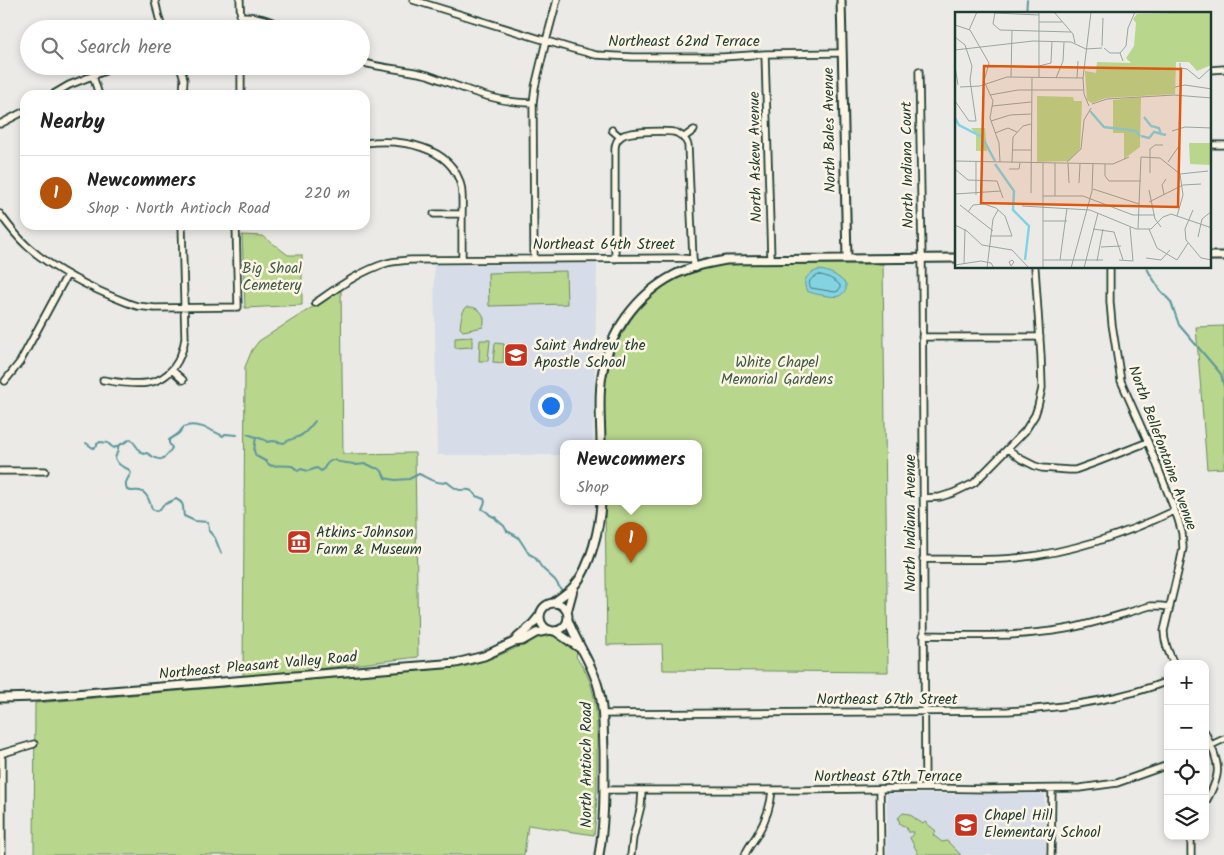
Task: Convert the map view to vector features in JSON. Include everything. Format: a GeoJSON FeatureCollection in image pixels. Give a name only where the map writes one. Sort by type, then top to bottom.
{"type":"FeatureCollection","features":[{"type":"Feature","properties":{"kind":"street"},"geometry":{"type":"LineString","coordinates":[[155,0],[160,20]]}},
{"type":"Feature","properties":{"kind":"street"},"geometry":{"type":"LineString","coordinates":[[240,0],[240,20]]}},
{"type":"Feature","properties":{"kind":"street","name":"Northeast 62nd Terrace"},"geometry":{"type":"LineString","coordinates":[[413,0],[596,55],[724,57],[765,54],[842,53]]}},
{"type":"Feature","properties":{"kind":"street"},"geometry":{"type":"LineString","coordinates":[[534,259],[533,103],[535,87],[557,0]]}},
{"type":"Feature","properties":{"kind":"street","name":"North Bales Avenue"},"geometry":{"type":"LineString","coordinates":[[841,0],[847,259]]}},
{"type":"Feature","properties":{"kind":"street"},"geometry":{"type":"LineString","coordinates":[[240,16],[269,20]]}},
{"type":"Feature","properties":{"kind":"street","name":"North Askew Avenue"},"geometry":{"type":"LineString","coordinates":[[765,54],[771,259]]}},
{"type":"Feature","properties":{"kind":"street"},"geometry":{"type":"LineString","coordinates":[[370,64],[428,75],[495,99],[517,103],[533,103]]}},
{"type":"Feature","properties":{"kind":"street","name":"North Indiana Court"},"geometry":{"type":"LineString","coordinates":[[919,71],[922,259]]}},
{"type":"Feature","properties":{"kind":"street"},"geometry":{"type":"LineString","coordinates":[[183,75],[183,90]]}},
{"type":"Feature","properties":{"kind":"street"},"geometry":{"type":"LineString","coordinates":[[241,75],[241,90]]}},
{"type":"Feature","properties":{"kind":"street"},"geometry":{"type":"LineString","coordinates":[[60,90],[93,76],[97,90]]}},
{"type":"Feature","properties":{"kind":"street"},"geometry":{"type":"LineString","coordinates":[[0,124],[20,114]]}},
{"type":"Feature","properties":{"kind":"street"},"geometry":{"type":"LineString","coordinates":[[612,130],[620,137]]}},
{"type":"Feature","properties":{"kind":"street"},"geometry":{"type":"LineString","coordinates":[[683,138],[694,130]]}},
{"type":"Feature","properties":{"kind":"street"},"geometry":{"type":"LineString","coordinates":[[615,259],[616,142],[623,135],[630,133],[670,132],[678,134],[688,145],[693,259]]}},
{"type":"Feature","properties":{"kind":"street"},"geometry":{"type":"LineString","coordinates":[[370,144],[387,142],[430,150],[443,158],[453,168],[462,196],[462,259]]}},
{"type":"Feature","properties":{"kind":"street"},"geometry":{"type":"LineString","coordinates":[[0,214],[26,246],[49,264],[67,275],[128,303],[146,307],[238,307],[236,230]]}},
{"type":"Feature","properties":{"kind":"street"},"geometry":{"type":"LineString","coordinates":[[434,214],[462,214]]}},
{"type":"Feature","properties":{"kind":"street"},"geometry":{"type":"LineString","coordinates":[[103,380],[136,383],[150,382],[172,370],[177,364],[184,347],[182,230]]}},
{"type":"Feature","properties":{"kind":"street"},"geometry":{"type":"LineString","coordinates":[[601,440],[601,382],[607,355],[617,332],[634,306],[658,285],[674,275],[726,260],[955,258]]}},
{"type":"Feature","properties":{"kind":"street","name":"Northeast 64th Street"},"geometry":{"type":"LineString","coordinates":[[314,303],[369,270],[389,263],[410,260],[693,259],[694,268]]}},
{"type":"Feature","properties":{"kind":"street","name":"North Indiana Avenue"},"geometry":{"type":"LineString","coordinates":[[922,259],[925,788]]}},
{"type":"Feature","properties":{"kind":"street"},"geometry":{"type":"LineString","coordinates":[[924,498],[953,494],[974,483],[1025,431],[1030,423],[1038,406],[1042,388],[1035,269]]}},
{"type":"Feature","properties":{"kind":"street","name":"North Bellefontaine Avenue"},"geometry":{"type":"LineString","coordinates":[[1110,269],[1112,324],[1121,381],[1148,442],[1180,526],[1183,548],[1164,631],[1164,639],[1172,660]]}},
{"type":"Feature","properties":{"kind":"street"},"geometry":{"type":"LineString","coordinates":[[5,381],[20,362],[67,275]]}},
{"type":"Feature","properties":{"kind":"street"},"geometry":{"type":"LineString","coordinates":[[922,337],[1040,337]]}},
{"type":"Feature","properties":{"kind":"street"},"geometry":{"type":"LineString","coordinates":[[172,370],[183,380]]}},
{"type":"Feature","properties":{"kind":"street"},"geometry":{"type":"LineString","coordinates":[[1008,449],[1021,459],[1035,466],[1075,470],[1148,442]]}},
{"type":"Feature","properties":{"kind":"street"},"geometry":{"type":"LineString","coordinates":[[0,471],[45,472]]}},
{"type":"Feature","properties":{"kind":"street"},"geometry":{"type":"LineString","coordinates":[[574,586],[567,612],[568,620],[563,628],[552,630],[542,624],[540,615],[545,606],[553,603],[574,586],[582,574],[593,549],[600,522],[601,505]]}},
{"type":"Feature","properties":{"kind":"street"},"geometry":{"type":"LineString","coordinates":[[923,559],[1015,558],[1054,552],[1137,528],[1174,511]]}},
{"type":"Feature","properties":{"kind":"street"},"geometry":{"type":"LineString","coordinates":[[553,603],[562,605],[567,612]]}},
{"type":"Feature","properties":{"kind":"street"},"geometry":{"type":"LineString","coordinates":[[923,635],[997,635],[1040,632],[1087,624],[1150,606],[1170,607]]}},
{"type":"Feature","properties":{"kind":"street","name":"Northeast Pleasant Valley Road"},"geometry":{"type":"LineString","coordinates":[[514,642],[532,626],[540,615]]}},
{"type":"Feature","properties":{"kind":"street","name":"North Antioch Road"},"geometry":{"type":"LineString","coordinates":[[568,620],[572,632],[594,673],[600,692],[603,714],[604,790],[599,855]]}},
{"type":"Feature","properties":{"kind":"street","name":"Northeast Pleasant Valley Road"},"geometry":{"type":"LineString","coordinates":[[0,698],[37,698],[456,663],[484,656],[514,642],[522,641],[536,633],[552,630]]}},
{"type":"Feature","properties":{"kind":"street","name":"North Antioch Road"},"geometry":{"type":"LineString","coordinates":[[552,630],[561,634],[581,649]]}},
{"type":"Feature","properties":{"kind":"street","name":"Northeast 67th Street"},"geometry":{"type":"LineString","coordinates":[[603,714],[995,712],[1086,703],[1120,696],[1164,683]]}},
{"type":"Feature","properties":{"kind":"street"},"geometry":{"type":"LineString","coordinates":[[1209,747],[1224,740]]}},
{"type":"Feature","properties":{"kind":"street"},"geometry":{"type":"LineString","coordinates":[[2,855],[2,760],[0,755],[34,744]]}},
{"type":"Feature","properties":{"kind":"street"},"geometry":{"type":"LineString","coordinates":[[1209,748],[1218,761],[1215,787],[1209,797]]}},
{"type":"Feature","properties":{"kind":"street","name":"Northeast 67th Terrace"},"geometry":{"type":"LineString","coordinates":[[604,790],[1080,788],[1117,783],[1164,766]]}},
{"type":"Feature","properties":{"kind":"street"},"geometry":{"type":"LineString","coordinates":[[880,789],[881,855]]}},
{"type":"Feature","properties":{"kind":"street"},"geometry":{"type":"LineString","coordinates":[[1052,789],[1052,855]]}},
{"type":"Feature","properties":{"kind":"street"},"geometry":{"type":"LineString","coordinates":[[631,855],[633,838],[642,806],[642,790]]}},
{"type":"Feature","properties":{"kind":"street"},"geometry":{"type":"LineString","coordinates":[[745,855],[767,816],[772,790]]}},
{"type":"Feature","properties":{"kind":"street"},"geometry":{"type":"LineString","coordinates":[[1191,840],[1191,855]]}},
{"type":"Feature","properties":{"kind":"shaded area","name":"Saint Andrew the Apostle School"},"geometry":{"type":"Polygon","coordinates":[[[597,264],[593,440],[560,440],[560,455],[437,455],[434,265],[597,264]]]}},
{"type":"Feature","properties":{"kind":"shaded area","name":"Chapel Hill Elementary School"},"geometry":{"type":"Polygon","coordinates":[[[887,794],[1044,794],[1046,855],[887,855],[887,794]]]}},
{"type":"Feature","properties":{"kind":"green space","name":"Big Shoal Cemetery"},"geometry":{"type":"Polygon","coordinates":[[[242,235],[263,236],[288,255],[302,255],[302,305],[245,308],[242,235]]]}},
{"type":"Feature","properties":{"kind":"green space","name":"White Chapel Memorial Gardens"},"geometry":{"type":"Polygon","coordinates":[[[883,264],[888,672],[663,670],[662,644],[607,645],[605,505],[702,505],[702,440],[604,440],[604,396],[612,355],[630,321],[656,293],[684,276],[723,265],[883,264]]]}},
{"type":"Feature","properties":{"kind":"green space"},"geometry":{"type":"Polygon","coordinates":[[[566,271],[567,304],[489,306],[488,273],[566,271]]]}},
{"type":"Feature","properties":{"kind":"green space"},"geometry":{"type":"Polygon","coordinates":[[[341,289],[343,454],[415,453],[418,657],[243,678],[245,367],[252,350],[259,341],[341,289]]]}},
{"type":"Feature","properties":{"kind":"green space"},"geometry":{"type":"Polygon","coordinates":[[[467,307],[475,308],[481,312],[484,319],[483,327],[463,331],[460,328],[462,314],[467,307]]]}},
{"type":"Feature","properties":{"kind":"green space"},"geometry":{"type":"Polygon","coordinates":[[[1224,326],[1224,468],[1207,469],[1196,327],[1224,326]]]}},
{"type":"Feature","properties":{"kind":"green space"},"geometry":{"type":"Polygon","coordinates":[[[472,337],[472,347],[455,348],[455,338],[472,337]]]}},
{"type":"Feature","properties":{"kind":"green space"},"geometry":{"type":"Polygon","coordinates":[[[480,340],[490,340],[488,361],[479,361],[480,340]]]}},
{"type":"Feature","properties":{"kind":"green space"},"geometry":{"type":"Polygon","coordinates":[[[495,343],[504,344],[503,363],[493,362],[495,343]]]}},
{"type":"Feature","properties":{"kind":"green space"},"geometry":{"type":"Polygon","coordinates":[[[542,635],[553,636],[570,645],[577,653],[576,657],[584,668],[593,693],[597,721],[597,799],[594,835],[528,825],[524,855],[34,855],[35,703],[463,667],[499,655],[542,635]]]}},
{"type":"Feature","properties":{"kind":"green space"},"geometry":{"type":"Polygon","coordinates":[[[903,813],[909,814],[923,824],[925,822],[936,831],[933,835],[942,842],[947,841],[961,855],[919,855],[910,838],[914,832],[908,832],[906,827],[900,824],[898,818],[903,813]]]}},
{"type":"Feature","properties":{"kind":"water"},"geometry":{"type":"Polygon","coordinates":[[[819,270],[830,273],[840,279],[846,284],[846,290],[841,295],[836,296],[807,291],[805,280],[812,273],[819,270]]]}},
{"type":"Feature","properties":{"kind":"waterway"},"geometry":{"type":"LineString","coordinates":[[1026,12],[1027,0]]}},
{"type":"Feature","properties":{"kind":"waterway"},"geometry":{"type":"LineString","coordinates":[[1148,269],[1161,291],[1171,302],[1179,325],[1221,374],[1224,387]]}},
{"type":"Feature","properties":{"kind":"waterway"},"geometry":{"type":"LineString","coordinates":[[256,437],[267,442],[284,443],[302,435],[315,421]]}},
{"type":"Feature","properties":{"kind":"waterway"},"geometry":{"type":"LineString","coordinates":[[86,443],[93,448],[100,442],[108,443],[114,448],[131,439],[144,454],[147,453],[161,459],[172,448],[169,440],[188,425],[204,427],[223,436],[225,434],[237,435]]}},
{"type":"Feature","properties":{"kind":"waterway"},"geometry":{"type":"LineString","coordinates":[[247,434],[256,437],[254,451],[256,456],[272,466],[292,466],[298,471],[301,469],[308,471],[317,468],[321,471],[329,462],[334,460],[356,465],[369,465],[382,471],[385,478],[395,480],[409,479],[419,474],[437,482],[447,482],[460,490],[472,491],[476,496],[484,499],[485,502],[482,509],[496,518],[507,531],[518,537],[529,554],[555,580],[562,591]]}},
{"type":"Feature","properties":{"kind":"waterway"},"geometry":{"type":"LineString","coordinates":[[118,446],[115,458],[120,465],[131,473],[126,483],[127,490],[143,492],[148,498],[152,509],[157,511],[163,505],[176,499],[181,502],[184,516],[195,521],[208,522],[209,531],[215,538],[221,553]]}},
{"type":"Feature","properties":{"kind":"place","name":"Saint Andrew the Apostle School"},"geometry":{"type":"Point","coordinates":[516,355]}},
{"type":"Feature","properties":{"kind":"place","name":"Atkins-Johnson Farm & Museum"},"geometry":{"type":"Point","coordinates":[299,542]}},
{"type":"Feature","properties":{"kind":"place","name":"Newcommers"},"geometry":{"type":"Point","coordinates":[631,563]}},
{"type":"Feature","properties":{"kind":"place","name":"Chapel Hill Elementary School"},"geometry":{"type":"Point","coordinates":[966,825]}}]}
